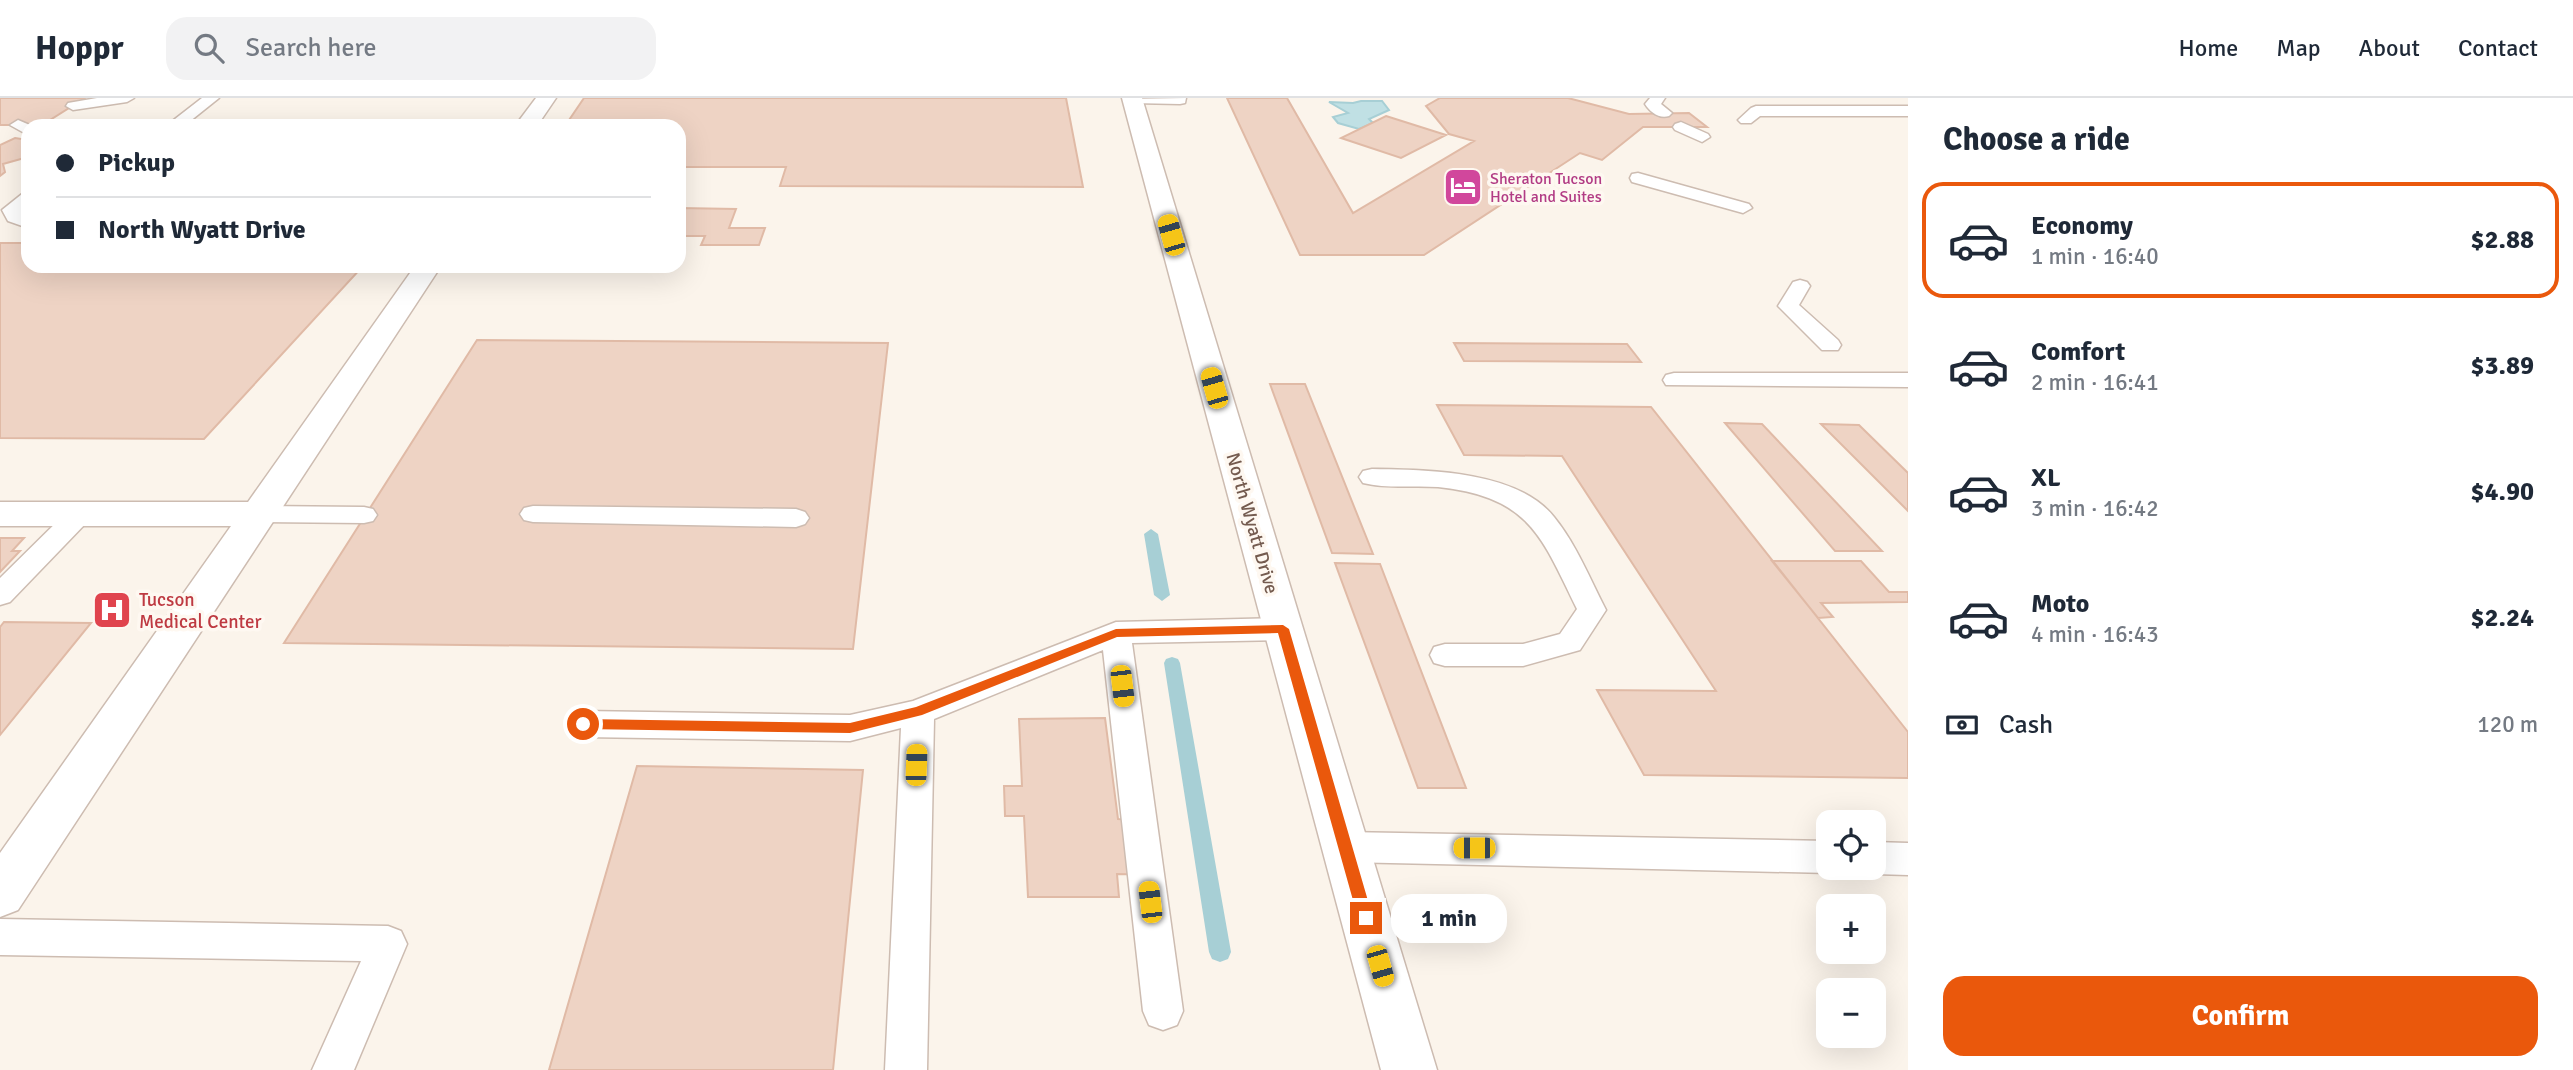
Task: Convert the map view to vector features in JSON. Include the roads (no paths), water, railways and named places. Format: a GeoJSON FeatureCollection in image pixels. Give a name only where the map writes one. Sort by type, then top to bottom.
{"type":"FeatureCollection","features":[{"type":"Feature","properties":{"kind":"street"},"geometry":{"type":"LineString","coordinates":[[531,119],[546,98]]}},
{"type":"Feature","properties":{"kind":"street","name":"North Wyatt Drive"},"geometry":{"type":"LineString","coordinates":[[1132,99],[1409,1070]]}},
{"type":"Feature","properties":{"kind":"street"},"geometry":{"type":"LineString","coordinates":[[0,894],[423,273]]}},
{"type":"Feature","properties":{"kind":"street"},"geometry":{"type":"LineString","coordinates":[[0,514],[261,514]]}},
{"type":"Feature","properties":{"kind":"lane"},"geometry":{"type":"LineString","coordinates":[[73,106],[127,98]]}},
{"type":"Feature","properties":{"kind":"lane"},"geometry":{"type":"LineString","coordinates":[[184,119],[212,98]]}},
{"type":"Feature","properties":{"kind":"lane"},"geometry":{"type":"LineString","coordinates":[[1132,99],[1180,100]]}},
{"type":"Feature","properties":{"kind":"lane"},"geometry":{"type":"LineString","coordinates":[[1772,127],[1746,120],[1756,111],[1908,111]]}},
{"type":"Feature","properties":{"kind":"lane"},"geometry":{"type":"LineString","coordinates":[[1681,127],[1702,137]]}},
{"type":"Feature","properties":{"kind":"lane"},"geometry":{"type":"LineString","coordinates":[[1638,178],[1743,208]]}},
{"type":"Feature","properties":{"kind":"lane"},"geometry":{"type":"LineString","coordinates":[[21,203],[11,210],[14,217],[21,220]]}},
{"type":"Feature","properties":{"kind":"lane"},"geometry":{"type":"LineString","coordinates":[[1800,286],[1788,306],[1829,345]]}},
{"type":"Feature","properties":{"kind":"lane"},"geometry":{"type":"LineString","coordinates":[[1674,380],[1908,380]]}},
{"type":"Feature","properties":{"kind":"lane"},"geometry":{"type":"LineString","coordinates":[[1371,477],[1437,478],[1494,489],[1541,518],[1592,610],[1570,642],[1523,655],[1445,655]]}},
{"type":"Feature","properties":{"kind":"lane"},"geometry":{"type":"LineString","coordinates":[[0,595],[80,514]]}},
{"type":"Feature","properties":{"kind":"lane"},"geometry":{"type":"LineString","coordinates":[[261,514],[364,515]]}},
{"type":"Feature","properties":{"kind":"lane"},"geometry":{"type":"LineString","coordinates":[[533,514],[796,519]]}},
{"type":"Feature","properties":{"kind":"lane"},"geometry":{"type":"LineString","coordinates":[[583,724],[850,728],[918,712],[1116,633],[1283,629]]}},
{"type":"Feature","properties":{"kind":"lane"},"geometry":{"type":"LineString","coordinates":[[1116,633],[1163,1011]]}},
{"type":"Feature","properties":{"kind":"lane"},"geometry":{"type":"LineString","coordinates":[[906,1070],[918,712]]}},
{"type":"Feature","properties":{"kind":"lane"},"geometry":{"type":"LineString","coordinates":[[1345,847],[1526,848],[1816,857]]}},
{"type":"Feature","properties":{"kind":"lane"},"geometry":{"type":"LineString","coordinates":[[1886,858],[1908,859]]}},
{"type":"Feature","properties":{"kind":"lane"},"geometry":{"type":"LineString","coordinates":[[0,937],[388,944],[333,1070]]}},
{"type":"Feature","properties":{"kind":"water"},"geometry":{"type":"Polygon","coordinates":[[[1382,101],[1389,110],[1369,119],[1373,123],[1359,129],[1338,123],[1333,117],[1348,113],[1329,102],[1382,101]]]}},
{"type":"Feature","properties":{"kind":"waterway"},"geometry":{"type":"LineString","coordinates":[[1151,534],[1162,595]]}},
{"type":"Feature","properties":{"kind":"waterway"},"geometry":{"type":"LineString","coordinates":[[1172,663],[1220,952]]}},
{"type":"Feature","properties":{"kind":"place","name":"Sheraton Tucson Hotel and Suites"},"geometry":{"type":"Point","coordinates":[1463,187]}},
{"type":"Feature","properties":{"kind":"place","name":"Tucson Medical Center"},"geometry":{"type":"Point","coordinates":[112,610]}}]}
